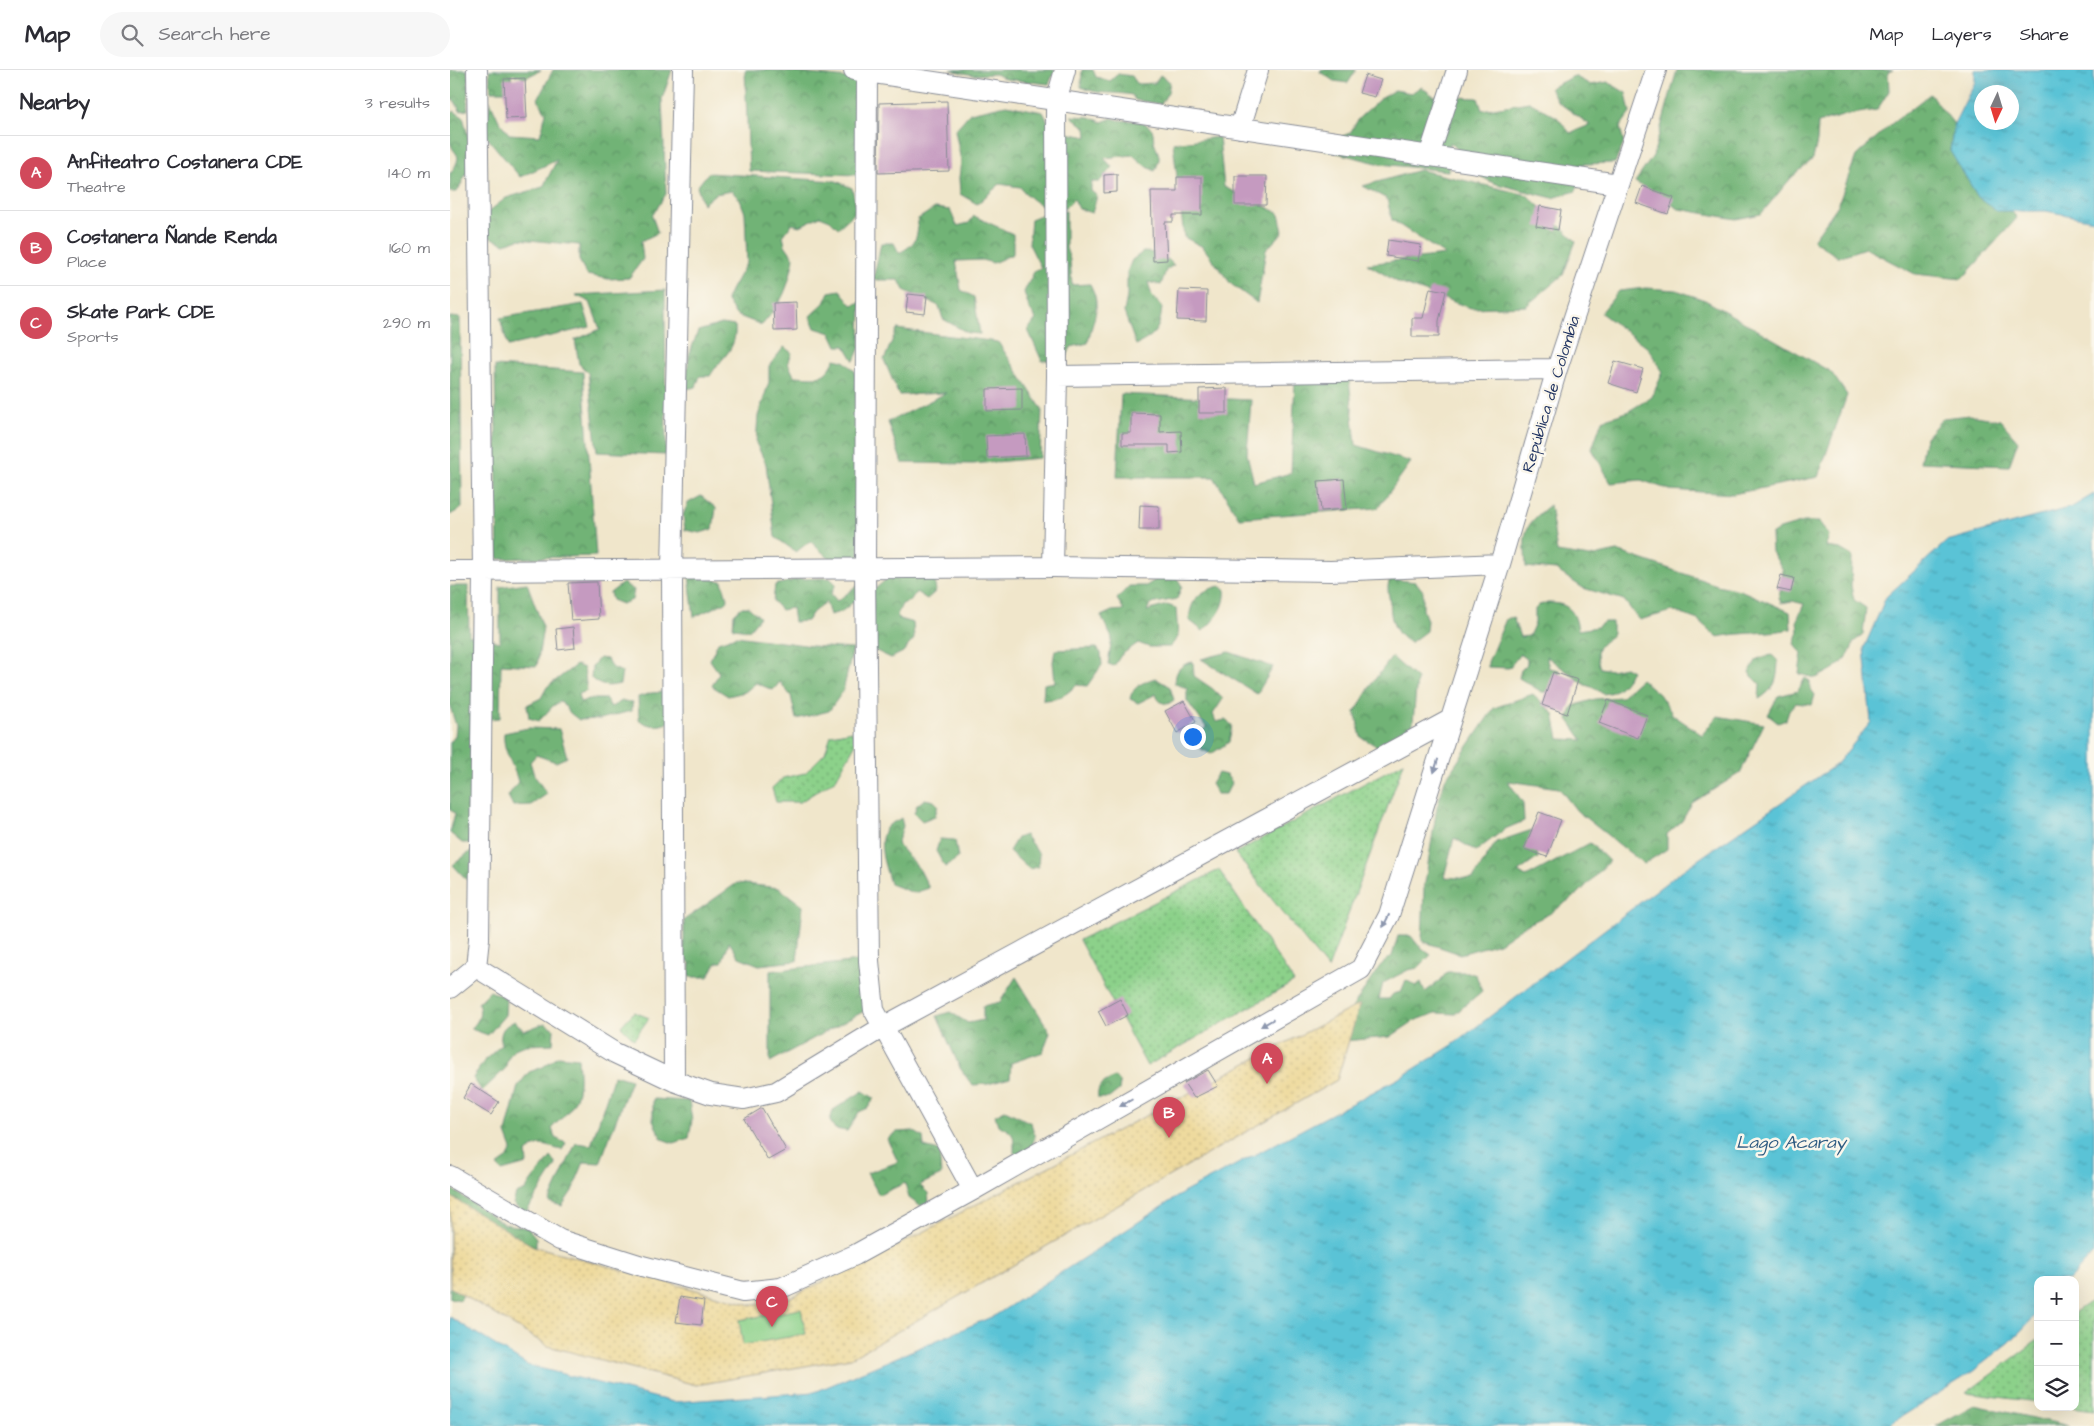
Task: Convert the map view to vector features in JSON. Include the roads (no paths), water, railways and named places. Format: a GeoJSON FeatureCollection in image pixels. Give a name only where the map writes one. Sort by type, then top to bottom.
{"type":"FeatureCollection","features":[{"type":"Feature","properties":{"kind":"street"},"geometry":{"type":"LineString","coordinates":[[450,988],[476,967],[479,939],[483,571],[477,70]]}},
{"type":"Feature","properties":{"kind":"street"},"geometry":{"type":"LineString","coordinates":[[674,1081],[672,570],[683,70]]}},
{"type":"Feature","properties":{"kind":"street"},"geometry":{"type":"LineString","coordinates":[[1053,567],[1057,376],[1056,101],[1065,70]]}},
{"type":"Feature","properties":{"kind":"street"},"geometry":{"type":"LineString","coordinates":[[1240,128],[1258,70]]}},
{"type":"Feature","properties":{"kind":"street"},"geometry":{"type":"LineString","coordinates":[[1429,156],[1457,70]]}},
{"type":"Feature","properties":{"kind":"street","name":"República de Colombia"},"geometry":{"type":"LineString","coordinates":[[450,1176],[560,1240],[642,1266],[743,1292],[781,1288],[855,1255],[1361,969],[1389,915],[1500,564],[1557,368],[1656,70]]}},
{"type":"Feature","properties":{"kind":"street"},"geometry":{"type":"LineString","coordinates":[[973,1190],[874,1010],[869,961],[862,71],[1618,184]]}},
{"type":"Feature","properties":{"kind":"street"},"geometry":{"type":"LineString","coordinates":[[1057,376],[1557,368]]}},
{"type":"Feature","properties":{"kind":"street"},"geometry":{"type":"LineString","coordinates":[[450,571],[1053,567],[1331,571],[1500,564]]}},
{"type":"Feature","properties":{"kind":"street"},"geometry":{"type":"LineString","coordinates":[[476,967],[615,1053],[674,1081],[712,1094],[744,1099],[776,1092],[884,1027],[1450,720]]}},
{"type":"Feature","properties":{"kind":"water"},"geometry":{"type":"Polygon","coordinates":[[[1975,70],[2094,70],[2094,220],[2046,211],[1997,211],[1978,197],[1950,151],[1954,124],[1975,82],[1975,70]]]}},
{"type":"Feature","properties":{"kind":"water","name":"Lago Acaray"},"geometry":{"type":"Polygon","coordinates":[[[2094,494],[2094,1253],[2073,1276],[2034,1276],[2034,1317],[2010,1342],[1972,1372],[1887,1426],[450,1426],[450,1317],[527,1365],[673,1402],[815,1392],[996,1315],[1183,1193],[1403,1076],[1451,1046],[1683,870],[1837,764],[1871,722],[1864,648],[1886,597],[1947,541],[2072,507],[2094,494]]]}},
{"type":"Feature","properties":{"kind":"place","name":"Anfiteatro Costanera CDE"},"geometry":{"type":"Point","coordinates":[1267,1084]}},
{"type":"Feature","properties":{"kind":"place","name":"Costanera Ñande Renda"},"geometry":{"type":"Point","coordinates":[1169,1138]}},
{"type":"Feature","properties":{"kind":"place","name":"Skate Park CDE"},"geometry":{"type":"Point","coordinates":[772,1327]}}]}
